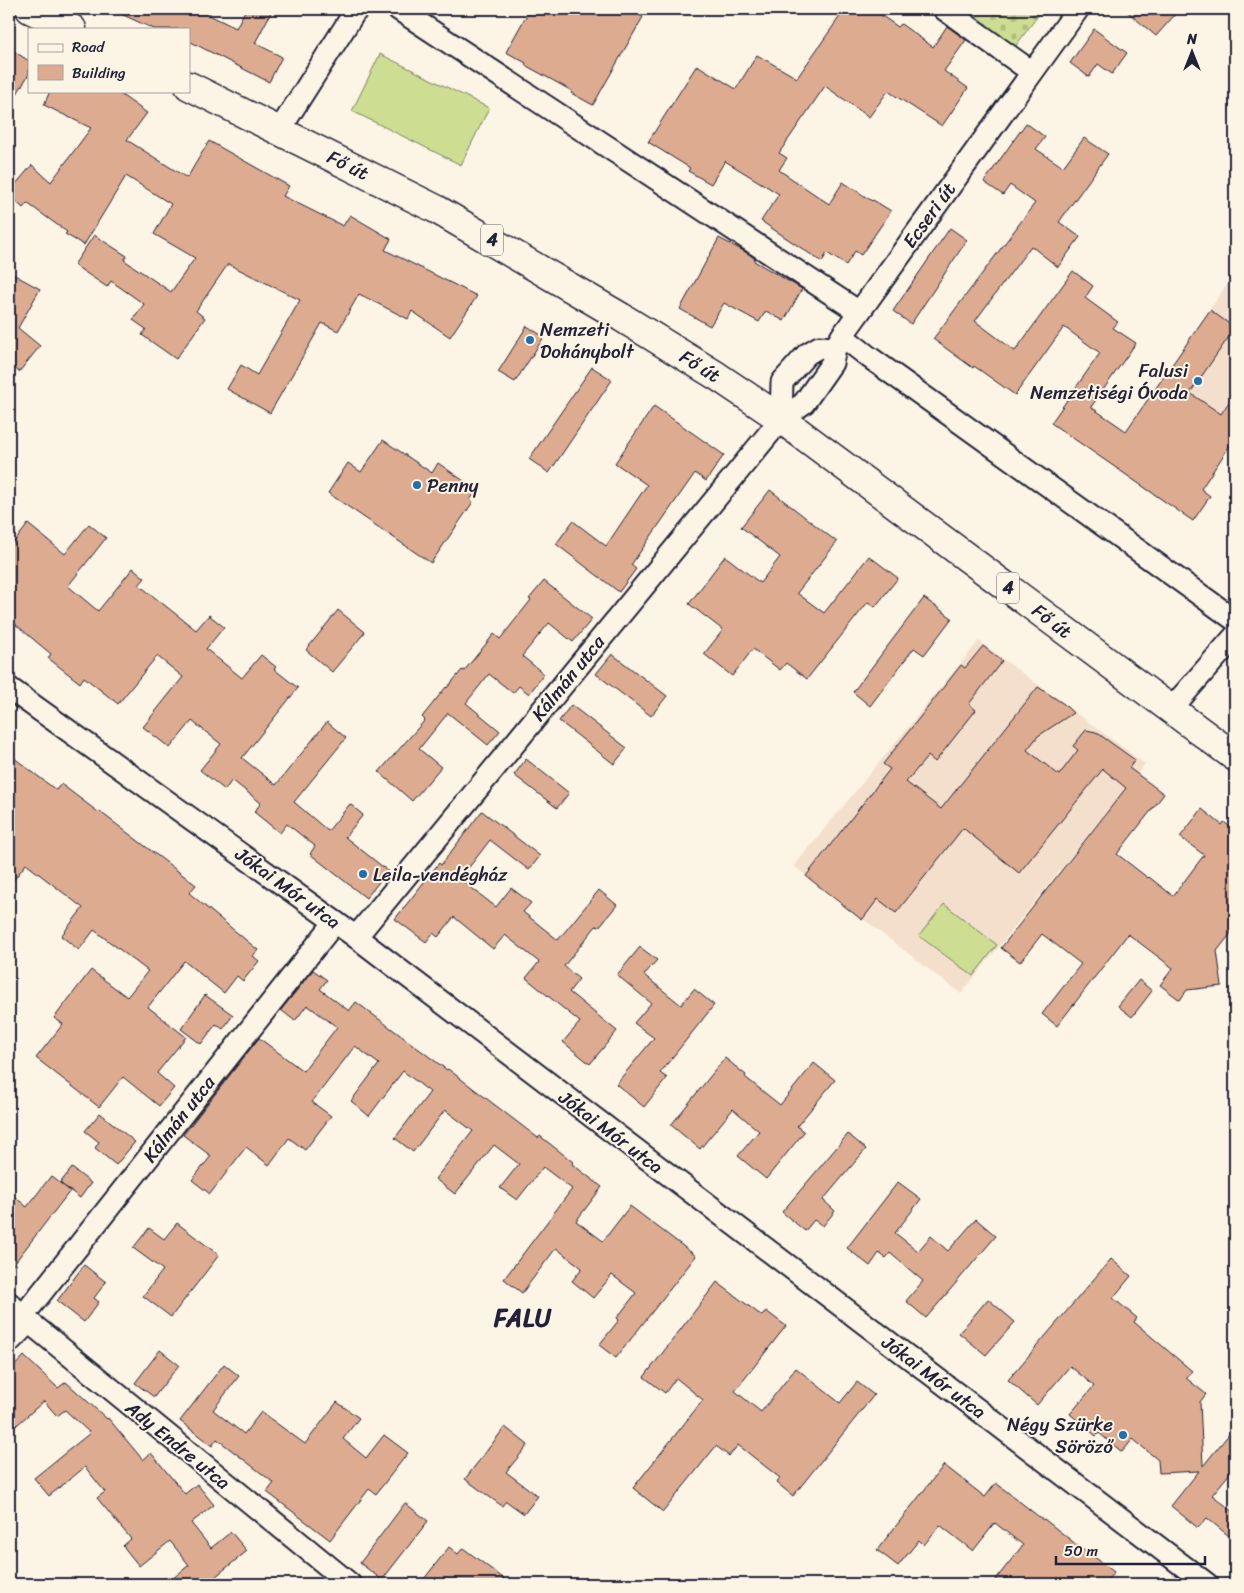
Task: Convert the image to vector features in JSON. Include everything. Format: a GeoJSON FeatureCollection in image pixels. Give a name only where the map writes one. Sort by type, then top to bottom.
{"type":"FeatureCollection","features":[{"type":"Feature","properties":{"kind":"main road"},"geometry":{"type":"LineString","coordinates":[[30,9],[70,28]]}},
{"type":"Feature","properties":{"kind":"main road","name":"Fő út"},"geometry":{"type":"LineString","coordinates":[[190,86],[436,209],[520,256],[693,361],[781,419],[1235,757]]}},
{"type":"Feature","properties":{"kind":"street"},"geometry":{"type":"LineString","coordinates":[[279,131],[358,9]]}},
{"type":"Feature","properties":{"kind":"street"},"geometry":{"type":"LineString","coordinates":[[398,9],[860,312]]}},
{"type":"Feature","properties":{"kind":"street"},"geometry":{"type":"LineString","coordinates":[[944,9],[1032,72]]}},
{"type":"Feature","properties":{"kind":"street","name":"Ecseri út"},"geometry":{"type":"LineString","coordinates":[[781,419],[804,403],[832,363],[839,342],[1078,9]]}},
{"type":"Feature","properties":{"kind":"street"},"geometry":{"type":"LineString","coordinates":[[781,419],[782,382],[806,354],[819,347],[839,342],[877,363],[1235,620]]}},
{"type":"Feature","properties":{"kind":"street","name":"Kálmán utca"},"geometry":{"type":"LineString","coordinates":[[356,937],[781,419]]}},
{"type":"Feature","properties":{"kind":"street"},"geometry":{"type":"LineString","coordinates":[[1171,709],[1235,636]]}},
{"type":"Feature","properties":{"kind":"street","name":"Jókai Mór utca"},"geometry":{"type":"LineString","coordinates":[[9,688],[356,937],[1207,1584]]}},
{"type":"Feature","properties":{"kind":"street","name":"Kálmán utca"},"geometry":{"type":"LineString","coordinates":[[9,1342],[20,1314],[335,922]]}},
{"type":"Feature","properties":{"kind":"street","name":"Ady Endre utca"},"geometry":{"type":"LineString","coordinates":[[20,1314],[350,1584]]}},
{"type":"Feature","properties":{"kind":"shaded area","name":"Falusi Nemzetiségi Óvoda"},"geometry":{"type":"Polygon","coordinates":[[[1235,273],[1235,393],[1163,500],[1107,460],[1235,273]]]}},
{"type":"Feature","properties":{"kind":"shaded area"},"geometry":{"type":"Polygon","coordinates":[[[979,641],[1145,764],[961,994],[794,866],[979,641]]]}},
{"type":"Feature","properties":{"kind":"green space"},"geometry":{"type":"Polygon","coordinates":[[[959,9],[1043,9],[1014,48],[959,9]]]}},
{"type":"Feature","properties":{"kind":"green space"},"geometry":{"type":"Polygon","coordinates":[[[380,54],[489,108],[461,165],[352,111],[380,54]]]}},
{"type":"Feature","properties":{"kind":"green space"},"geometry":{"type":"Polygon","coordinates":[[[944,904],[997,945],[973,976],[919,936],[944,904]]]}},
{"type":"Feature","properties":{"kind":"building"},"geometry":{"type":"Polygon","coordinates":[[[110,9],[212,9],[209,15],[236,28],[246,9],[273,9],[255,43],[282,57],[269,82],[190,42],[190,28],[152,28],[110,9]]]}},
{"type":"Feature","properties":{"kind":"building"},"geometry":{"type":"Polygon","coordinates":[[[530,9],[628,9],[643,17],[593,105],[506,52],[530,9]]]}},
{"type":"Feature","properties":{"kind":"building"},"geometry":{"type":"Polygon","coordinates":[[[845,9],[872,9],[898,27],[901,24],[933,47],[947,26],[966,40],[944,71],[968,88],[942,126],[888,91],[869,117],[825,86],[779,153],[787,158],[779,170],[829,204],[843,182],[891,211],[861,255],[855,251],[846,265],[827,253],[822,262],[761,221],[779,194],[725,161],[711,184],[688,171],[690,168],[648,142],[697,65],[736,89],[757,55],[797,78],[845,9]]]}},
{"type":"Feature","properties":{"kind":"building"},"geometry":{"type":"Polygon","coordinates":[[[1124,9],[1180,9],[1156,36],[1124,9]]]}},
{"type":"Feature","properties":{"kind":"building"},"geometry":{"type":"Polygon","coordinates":[[[1094,29],[1127,53],[1112,74],[1098,64],[1089,77],[1070,63],[1094,29]]]}},
{"type":"Feature","properties":{"kind":"building"},"geometry":{"type":"Polygon","coordinates":[[[9,48],[28,60],[28,76],[9,107],[9,48]]]}},
{"type":"Feature","properties":{"kind":"building"},"geometry":{"type":"Polygon","coordinates":[[[50,92],[117,92],[147,113],[127,140],[187,178],[209,141],[289,186],[283,196],[343,226],[350,215],[391,239],[385,250],[477,296],[450,337],[412,311],[408,319],[359,294],[338,331],[322,323],[270,413],[227,389],[241,365],[257,375],[300,300],[228,264],[196,311],[205,318],[176,359],[142,335],[146,329],[133,320],[144,304],[111,281],[107,287],[74,265],[94,235],[127,256],[124,260],[171,292],[195,258],[154,234],[171,204],[126,176],[84,245],[65,234],[67,232],[27,203],[23,208],[9,195],[9,192],[32,165],[51,182],[91,128],[44,105],[50,92]]]}},
{"type":"Feature","properties":{"kind":"building"},"geometry":{"type":"Polygon","coordinates":[[[1026,123],[1045,137],[1036,149],[1063,167],[1084,138],[1108,154],[1059,222],[1080,237],[1058,267],[1031,246],[975,321],[1015,351],[1073,271],[1093,286],[1085,298],[1118,322],[1113,328],[1136,343],[1091,407],[1126,431],[1210,310],[1235,328],[1190,393],[1221,414],[1235,393],[1235,438],[1201,489],[1210,496],[1193,521],[1051,423],[1100,353],[1064,327],[1015,395],[933,339],[1035,203],[1010,185],[1003,195],[984,182],[1026,123]]]}},
{"type":"Feature","properties":{"kind":"building"},"geometry":{"type":"Polygon","coordinates":[[[950,228],[967,240],[911,324],[893,311],[950,228]]]}},
{"type":"Feature","properties":{"kind":"building"},"geometry":{"type":"Polygon","coordinates":[[[719,238],[749,254],[755,259],[754,261],[802,289],[784,321],[766,311],[759,322],[724,303],[710,326],[680,309],[719,238]]]}},
{"type":"Feature","properties":{"kind":"building"},"geometry":{"type":"Polygon","coordinates":[[[9,272],[40,289],[18,328],[40,346],[19,372],[9,363],[9,272]]]}},
{"type":"Feature","properties":{"kind":"building"},"geometry":{"type":"Polygon","coordinates":[[[527,326],[544,337],[515,382],[498,372],[527,326]]]}},
{"type":"Feature","properties":{"kind":"building"},"geometry":{"type":"Polygon","coordinates":[[[592,367],[612,380],[549,473],[529,459],[592,367]]]}},
{"type":"Feature","properties":{"kind":"building"},"geometry":{"type":"Polygon","coordinates":[[[654,406],[724,455],[706,481],[695,473],[631,565],[636,569],[619,592],[556,544],[573,521],[606,546],[647,485],[615,463],[654,406]]]}},
{"type":"Feature","properties":{"kind":"building"},"geometry":{"type":"Polygon","coordinates":[[[383,440],[432,473],[438,463],[477,490],[470,500],[473,502],[431,563],[328,493],[348,463],[361,472],[383,440]]]}},
{"type":"Feature","properties":{"kind":"building"},"geometry":{"type":"Polygon","coordinates":[[[770,490],[837,542],[797,593],[824,613],[869,556],[898,578],[875,607],[868,602],[807,679],[786,663],[780,670],[753,649],[732,676],[704,654],[723,630],[689,604],[725,556],[760,583],[780,557],[741,527],[770,490]]]}},
{"type":"Feature","properties":{"kind":"building"},"geometry":{"type":"Polygon","coordinates":[[[28,524],[65,554],[89,524],[106,538],[68,586],[98,611],[133,568],[145,578],[139,585],[196,630],[209,615],[224,627],[206,649],[242,678],[261,655],[276,667],[274,669],[298,688],[242,758],[276,785],[327,722],[346,738],[294,802],[328,831],[350,804],[363,815],[345,837],[388,871],[366,898],[310,854],[315,846],[287,824],[280,833],[254,812],[261,803],[232,780],[225,790],[200,770],[221,744],[192,721],[170,748],[143,727],[183,677],[157,656],[118,704],[84,677],[80,683],[48,658],[51,654],[9,619],[9,549],[28,524]]]}},
{"type":"Feature","properties":{"kind":"building"},"geometry":{"type":"Polygon","coordinates":[[[544,581],[592,619],[573,642],[549,623],[522,656],[544,674],[529,694],[519,686],[513,693],[489,674],[466,703],[500,731],[488,745],[448,713],[419,749],[441,767],[412,801],[379,772],[425,720],[422,717],[446,687],[462,670],[464,671],[494,634],[500,639],[544,581]]]}},
{"type":"Feature","properties":{"kind":"building"},"geometry":{"type":"Polygon","coordinates":[[[924,598],[952,618],[924,655],[914,648],[870,706],[853,692],[924,598]]]}},
{"type":"Feature","properties":{"kind":"building"},"geometry":{"type":"Polygon","coordinates":[[[338,610],[365,632],[332,672],[306,650],[338,610]]]}},
{"type":"Feature","properties":{"kind":"building"},"geometry":{"type":"Polygon","coordinates":[[[983,646],[1002,661],[969,704],[976,710],[935,762],[928,756],[906,782],[941,809],[1038,687],[1064,704],[1073,713],[1038,736],[1027,750],[1059,775],[1078,750],[1073,746],[1086,730],[1096,732],[1135,760],[1129,768],[1164,794],[1117,854],[1148,878],[1173,896],[1204,855],[1180,837],[1202,809],[1222,825],[1224,822],[1235,831],[1235,928],[1217,951],[1222,986],[1187,990],[1180,1000],[1160,985],[1173,968],[1128,934],[1057,1026],[1042,1014],[1081,964],[1042,934],[1020,962],[1001,948],[1126,788],[1103,769],[1019,873],[963,828],[896,913],[878,899],[862,920],[806,876],[890,769],[883,764],[961,665],[965,668],[983,646]]]}},
{"type":"Feature","properties":{"kind":"building"},"geometry":{"type":"Polygon","coordinates":[[[612,654],[667,696],[651,716],[596,674],[612,654]]]}},
{"type":"Feature","properties":{"kind":"building"},"geometry":{"type":"Polygon","coordinates":[[[571,705],[627,748],[614,764],[559,721],[571,705]]]}},
{"type":"Feature","properties":{"kind":"building"},"geometry":{"type":"Polygon","coordinates":[[[9,754],[56,790],[61,784],[196,885],[189,893],[258,950],[253,956],[259,961],[243,981],[237,976],[224,993],[184,961],[148,1007],[186,1037],[157,1073],[174,1088],[159,1106],[123,1077],[99,1107],[36,1058],[63,1024],[54,1018],[91,970],[127,997],[148,971],[94,930],[79,950],[61,936],[83,908],[26,864],[9,886],[9,754]]]}},
{"type":"Feature","properties":{"kind":"building"},"geometry":{"type":"Polygon","coordinates":[[[526,759],[569,793],[557,808],[514,775],[526,759]]]}},
{"type":"Feature","properties":{"kind":"building"},"geometry":{"type":"Polygon","coordinates":[[[482,811],[540,856],[529,870],[490,840],[460,879],[496,907],[511,888],[531,903],[523,912],[558,940],[599,890],[617,905],[599,927],[596,926],[564,966],[579,979],[569,992],[617,1031],[590,1064],[563,1042],[580,1022],[526,978],[539,962],[505,935],[493,949],[454,917],[438,937],[433,933],[426,942],[395,919],[439,863],[441,865],[482,811]]]}},
{"type":"Feature","properties":{"kind":"building"},"geometry":{"type":"Polygon","coordinates":[[[640,947],[657,960],[644,975],[681,1005],[694,989],[714,1005],[660,1073],[667,1078],[644,1107],[616,1084],[654,1038],[634,1023],[651,1003],[617,975],[640,947]]]}},
{"type":"Feature","properties":{"kind":"building"},"geometry":{"type":"Polygon","coordinates":[[[313,970],[327,980],[320,989],[349,1011],[356,1002],[538,1138],[540,1136],[602,1187],[576,1221],[603,1241],[630,1206],[696,1256],[616,1358],[599,1345],[619,1320],[617,1318],[636,1293],[612,1275],[593,1298],[572,1281],[582,1268],[556,1248],[522,1293],[504,1279],[572,1189],[543,1167],[517,1200],[500,1188],[519,1164],[494,1145],[455,1194],[435,1179],[473,1131],[445,1110],[413,1152],[395,1138],[430,1092],[403,1071],[369,1116],[351,1101],[379,1064],[355,1046],[312,1102],[331,1116],[305,1150],[289,1138],[269,1165],[246,1147],[210,1194],[192,1180],[211,1156],[183,1135],[259,1038],[303,1071],[337,1027],[307,1005],[295,1021],[281,1010],[313,970]]]}},
{"type":"Feature","properties":{"kind":"building"},"geometry":{"type":"Polygon","coordinates":[[[1139,980],[1152,991],[1132,1017],[1118,1006],[1139,980]]]}},
{"type":"Feature","properties":{"kind":"building"},"geometry":{"type":"Polygon","coordinates":[[[205,995],[233,1015],[223,1029],[216,1024],[201,1044],[181,1029],[205,995]]]}},
{"type":"Feature","properties":{"kind":"building"},"geometry":{"type":"Polygon","coordinates":[[[725,1058],[780,1105],[814,1063],[835,1080],[797,1126],[804,1132],[766,1179],[738,1156],[759,1131],[733,1109],[700,1149],[671,1125],[725,1058]]]}},
{"type":"Feature","properties":{"kind":"building"},"geometry":{"type":"Polygon","coordinates":[[[100,1113],[135,1142],[116,1165],[95,1148],[99,1142],[85,1131],[100,1113]]]}},
{"type":"Feature","properties":{"kind":"building"},"geometry":{"type":"Polygon","coordinates":[[[848,1134],[866,1149],[823,1200],[835,1211],[823,1226],[814,1220],[805,1231],[782,1212],[848,1134]]]}},
{"type":"Feature","properties":{"kind":"building"},"geometry":{"type":"Polygon","coordinates":[[[72,1168],[91,1183],[80,1198],[60,1183],[72,1168]]]}},
{"type":"Feature","properties":{"kind":"building"},"geometry":{"type":"Polygon","coordinates":[[[51,1176],[70,1191],[9,1270],[9,1192],[27,1207],[51,1176]]]}},
{"type":"Feature","properties":{"kind":"building"},"geometry":{"type":"Polygon","coordinates":[[[898,1182],[921,1199],[895,1233],[918,1251],[931,1236],[948,1251],[976,1219],[996,1236],[926,1318],[906,1301],[923,1281],[890,1253],[886,1258],[879,1253],[870,1266],[847,1248],[898,1182]]]}},
{"type":"Feature","properties":{"kind":"building"},"geometry":{"type":"Polygon","coordinates":[[[177,1223],[219,1255],[171,1317],[143,1296],[163,1270],[133,1248],[149,1228],[164,1239],[177,1223]]]}},
{"type":"Feature","properties":{"kind":"building"},"geometry":{"type":"Polygon","coordinates":[[[1111,1259],[1131,1276],[1113,1298],[1137,1318],[1134,1322],[1192,1371],[1186,1378],[1206,1394],[1200,1402],[1203,1466],[1235,1427],[1235,1467],[1212,1495],[1235,1513],[1235,1541],[1207,1518],[1198,1528],[1171,1506],[1199,1471],[1159,1473],[1158,1460],[1133,1439],[1122,1452],[1099,1433],[1096,1436],[1070,1414],[1094,1386],[1070,1366],[1037,1405],[1008,1380],[1111,1259]]]}},
{"type":"Feature","properties":{"kind":"building"},"geometry":{"type":"Polygon","coordinates":[[[84,1265],[106,1282],[94,1298],[99,1302],[84,1322],[57,1301],[84,1265]]]}},
{"type":"Feature","properties":{"kind":"building"},"geometry":{"type":"Polygon","coordinates":[[[717,1282],[762,1316],[766,1311],[786,1326],[735,1391],[761,1412],[796,1368],[840,1403],[857,1382],[874,1395],[793,1496],[777,1483],[780,1478],[738,1445],[729,1456],[716,1446],[663,1512],[633,1488],[703,1400],[676,1378],[665,1393],[644,1377],[717,1282]]]}},
{"type":"Feature","properties":{"kind":"building"},"geometry":{"type":"Polygon","coordinates":[[[988,1299],[1015,1322],[986,1355],[959,1333],[988,1299]]]}},
{"type":"Feature","properties":{"kind":"building"},"geometry":{"type":"Polygon","coordinates":[[[160,1350],[179,1365],[154,1397],[135,1383],[160,1350]]]}},
{"type":"Feature","properties":{"kind":"building"},"geometry":{"type":"Polygon","coordinates":[[[24,1356],[58,1388],[66,1382],[108,1418],[143,1460],[151,1453],[185,1494],[197,1484],[214,1505],[191,1523],[211,1548],[231,1532],[247,1551],[215,1577],[221,1584],[166,1584],[189,1565],[170,1541],[139,1566],[123,1546],[131,1539],[97,1498],[105,1492],[85,1467],[49,1496],[34,1478],[90,1433],[65,1410],[57,1416],[44,1401],[9,1432],[9,1372],[24,1356]]]}},
{"type":"Feature","properties":{"kind":"building"},"geometry":{"type":"Polygon","coordinates":[[[224,1364],[239,1376],[213,1410],[244,1434],[261,1412],[305,1444],[337,1402],[359,1418],[343,1439],[366,1458],[384,1435],[408,1453],[376,1494],[369,1489],[330,1540],[267,1492],[274,1483],[217,1439],[212,1446],[180,1421],[224,1364]]]}},
{"type":"Feature","properties":{"kind":"building"},"geometry":{"type":"Polygon","coordinates":[[[505,1427],[528,1445],[506,1472],[538,1496],[524,1514],[506,1501],[502,1506],[465,1479],[505,1427]]]}},
{"type":"Feature","properties":{"kind":"building"},"geometry":{"type":"Polygon","coordinates":[[[944,1465],[985,1497],[996,1483],[1114,1572],[1104,1584],[992,1584],[1023,1545],[995,1523],[973,1551],[940,1525],[924,1545],[919,1540],[898,1566],[877,1550],[944,1465]]]}},
{"type":"Feature","properties":{"kind":"building"},"geometry":{"type":"Polygon","coordinates":[[[405,1503],[428,1521],[382,1580],[360,1563],[405,1503]]]}},
{"type":"Feature","properties":{"kind":"building"},"geometry":{"type":"Polygon","coordinates":[[[449,1547],[458,1554],[463,1548],[511,1584],[420,1584],[449,1547]]]}},
{"type":"Feature","properties":{"kind":"place","name":"Nemzeti Dohánybolt"},"geometry":{"type":"Point","coordinates":[530,340]}},
{"type":"Feature","properties":{"kind":"place","name":"Falusi Nemzetiségi Óvoda"},"geometry":{"type":"Point","coordinates":[1198,381]}},
{"type":"Feature","properties":{"kind":"place","name":"Penny"},"geometry":{"type":"Point","coordinates":[417,485]}},
{"type":"Feature","properties":{"kind":"place","name":"Leila-vendégház"},"geometry":{"type":"Point","coordinates":[363,874]}},
{"type":"Feature","properties":{"kind":"place","name":"Négy Szürke Söröző"},"geometry":{"type":"Point","coordinates":[1123,1435]}},
{"type":"Feature","properties":{"kind":"district","name":"FALU"},"geometry":{"type":"Point","coordinates":[523,1318]}}]}
